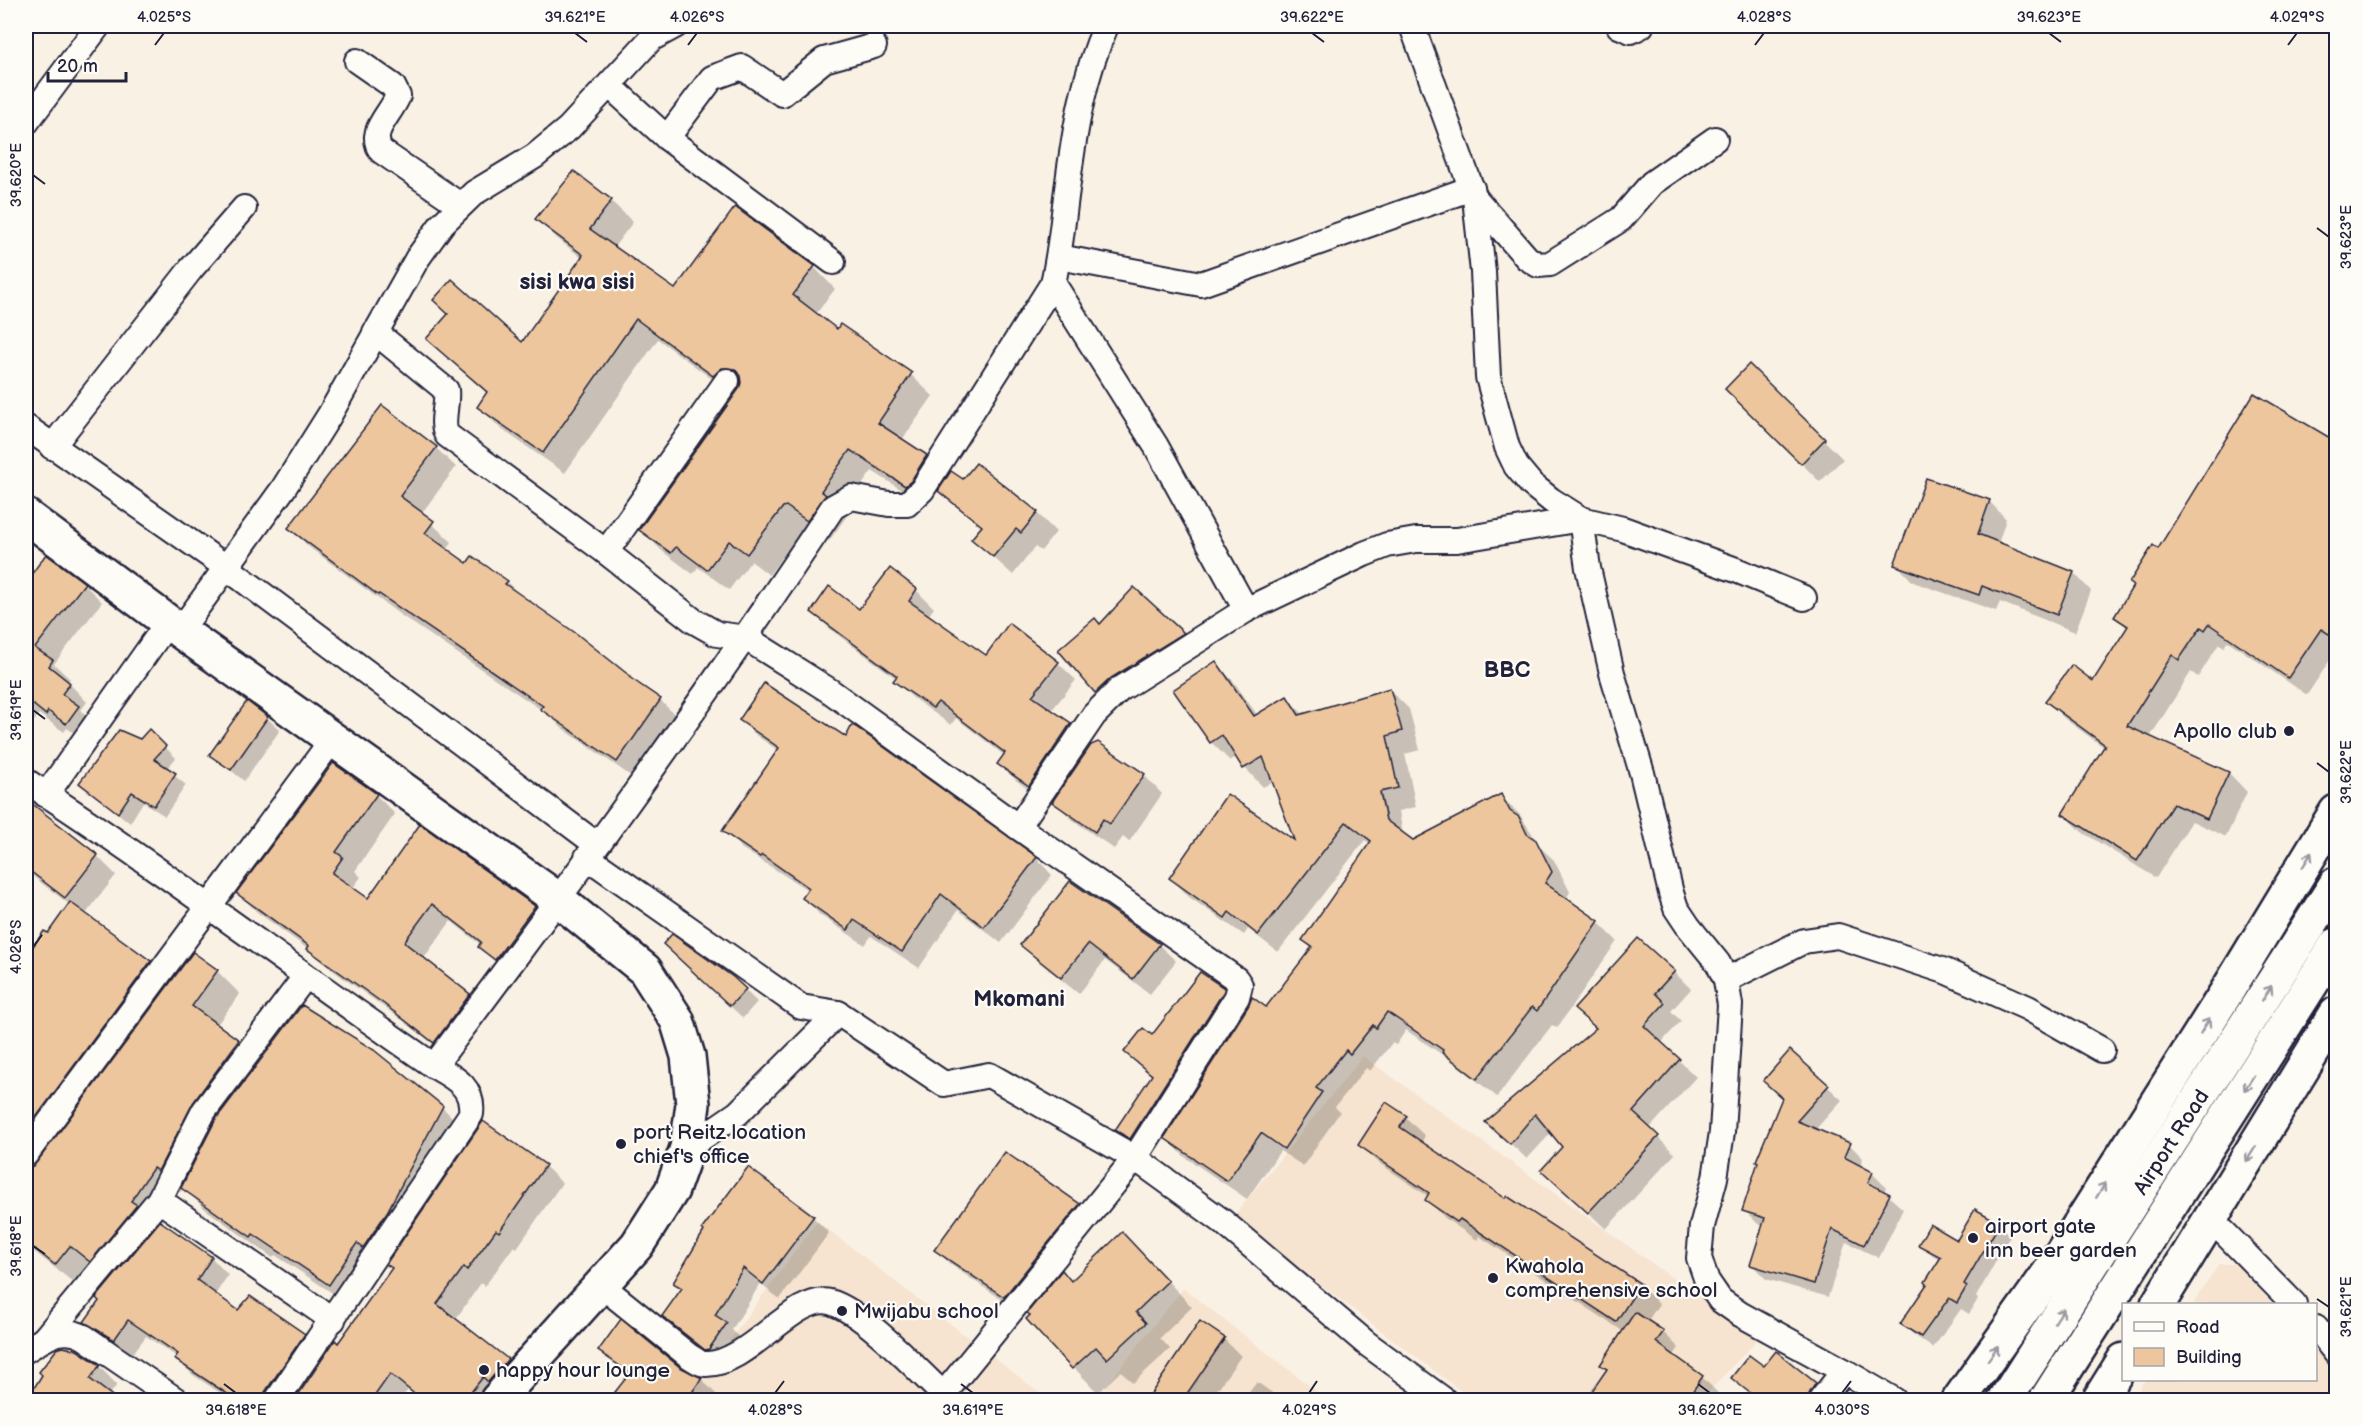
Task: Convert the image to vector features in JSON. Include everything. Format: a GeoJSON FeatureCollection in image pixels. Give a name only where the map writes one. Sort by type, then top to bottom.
{"type":"FeatureCollection","features":[{"type":"Feature","properties":{"kind":"main road"},"geometry":{"type":"LineString","coordinates":[[26,516],[332,740],[559,900],[645,970],[677,1020],[688,1056],[693,1104],[687,1148],[676,1180],[658,1215],[637,1245],[497,1401]]}},
{"type":"Feature","properties":{"kind":"main road"},"geometry":{"type":"LineString","coordinates":[[1959,1401],[2051,1270],[2337,812]]}},
{"type":"Feature","properties":{"kind":"main road","name":"Airport Road"},"geometry":{"type":"LineString","coordinates":[[2005,1401],[2337,884]]}},
{"type":"Feature","properties":{"kind":"main road","name":"Airport Road"},"geometry":{"type":"LineString","coordinates":[[2046,1401],[2337,945]]}},
{"type":"Feature","properties":{"kind":"main road"},"geometry":{"type":"LineString","coordinates":[[2159,1303],[2337,1014]]}},
{"type":"Feature","properties":{"kind":"main road"},"geometry":{"type":"LineString","coordinates":[[2098,1401],[2122,1363]]}},
{"type":"Feature","properties":{"kind":"street"},"geometry":{"type":"LineString","coordinates":[[26,123],[98,26]]}},
{"type":"Feature","properties":{"kind":"street"},"geometry":{"type":"LineString","coordinates":[[46,795],[174,626],[226,567],[283,489],[357,366],[417,259],[442,224],[474,193],[544,149],[570,128],[610,86],[646,32],[675,26]]}},
{"type":"Feature","properties":{"kind":"street"},"geometry":{"type":"LineString","coordinates":[[434,1066],[559,900],[591,851],[746,638],[833,507],[851,497],[889,504],[907,504],[922,490],[1053,283],[1059,257],[1083,88],[1106,26]]}},
{"type":"Feature","properties":{"kind":"street"},"geometry":{"type":"LineString","coordinates":[[1412,26],[1473,193],[1484,272],[1488,377],[1508,447],[1516,465],[1531,484],[1581,519],[1634,533],[1736,570],[1804,598]]}},
{"type":"Feature","properties":{"kind":"street"},"geometry":{"type":"LineString","coordinates":[[1619,26],[1630,31],[1641,26]]}},
{"type":"Feature","properties":{"kind":"street"},"geometry":{"type":"LineString","coordinates":[[667,138],[712,78],[742,67],[782,94],[824,60],[874,46]]}},
{"type":"Feature","properties":{"kind":"street"},"geometry":{"type":"LineString","coordinates":[[357,61],[393,86],[398,96],[375,134],[376,143],[381,151],[460,205]]}},
{"type":"Feature","properties":{"kind":"street"},"geometry":{"type":"LineString","coordinates":[[610,86],[667,138],[833,262]]}},
{"type":"Feature","properties":{"kind":"street"},"geometry":{"type":"LineString","coordinates":[[1473,193],[1527,258],[1538,265],[1550,264],[1621,219],[1652,183],[1715,139]]}},
{"type":"Feature","properties":{"kind":"street"},"geometry":{"type":"LineString","coordinates":[[1059,257],[1201,284],[1473,193]]}},
{"type":"Feature","properties":{"kind":"street"},"geometry":{"type":"LineString","coordinates":[[52,447],[191,269],[244,208]]}},
{"type":"Feature","properties":{"kind":"street"},"geometry":{"type":"LineString","coordinates":[[1053,283],[1156,446],[1246,610]]}},
{"type":"Feature","properties":{"kind":"street"},"geometry":{"type":"LineString","coordinates":[[375,332],[446,390],[447,406],[443,428],[447,435],[606,552],[694,621],[717,633],[746,638],[830,692],[1240,985],[1237,997],[1135,1158],[946,1398],[854,1313],[828,1302],[812,1303],[721,1362],[703,1364],[689,1356],[601,1285]]}},
{"type":"Feature","properties":{"kind":"street"},"geometry":{"type":"LineString","coordinates":[[606,552],[727,381]]}},
{"type":"Feature","properties":{"kind":"street"},"geometry":{"type":"LineString","coordinates":[[26,427],[226,567],[591,851],[801,1007],[838,1013],[944,1084],[989,1075],[1135,1158],[1222,1221],[1366,1343],[1444,1401]]}},
{"type":"Feature","properties":{"kind":"street"},"geometry":{"type":"LineString","coordinates":[[1018,827],[1094,715],[1119,690],[1246,610],[1387,545],[1416,540],[1457,540],[1581,519]]}},
{"type":"Feature","properties":{"kind":"street"},"geometry":{"type":"LineString","coordinates":[[1581,519],[1588,568],[1612,673],[1642,772],[1671,893],[1676,908],[1718,963],[1726,980],[1730,1005],[1724,1122],[1715,1178],[1702,1226],[1699,1258],[1707,1281],[1720,1300],[1740,1314],[1894,1401]]}},
{"type":"Feature","properties":{"kind":"street"},"geometry":{"type":"LineString","coordinates":[[26,1154],[332,740]]}},
{"type":"Feature","properties":{"kind":"street"},"geometry":{"type":"LineString","coordinates":[[26,781],[210,906],[305,977],[452,1076],[464,1086],[472,1101],[471,1114],[277,1401]]}},
{"type":"Feature","properties":{"kind":"street"},"geometry":{"type":"LineString","coordinates":[[1726,980],[1804,941],[1838,936],[1945,971],[2028,1008],[2102,1050]]}},
{"type":"Feature","properties":{"kind":"street"},"geometry":{"type":"LineString","coordinates":[[35,1345],[159,1200],[204,1111],[305,977]]}},
{"type":"Feature","properties":{"kind":"street"},"geometry":{"type":"LineString","coordinates":[[687,1148],[738,1113],[838,1013]]}},
{"type":"Feature","properties":{"kind":"street"},"geometry":{"type":"LineString","coordinates":[[159,1200],[333,1320]]}},
{"type":"Feature","properties":{"kind":"street"},"geometry":{"type":"LineString","coordinates":[[2211,1219],[2292,1303]]}},
{"type":"Feature","properties":{"kind":"street"},"geometry":{"type":"LineString","coordinates":[[2317,1329],[2337,1353]]}},
{"type":"Feature","properties":{"kind":"street"},"geometry":{"type":"LineString","coordinates":[[35,1345],[60,1331],[77,1333],[176,1401]]}},
{"type":"Feature","properties":{"kind":"street"},"geometry":{"type":"LineString","coordinates":[[1821,1401],[1844,1371]]}},
{"type":"Feature","properties":{"kind":"shaded area","name":"Kwahola comprehensive school"},"geometry":{"type":"Polygon","coordinates":[[[1363,1056],[1758,1339],[1701,1400],[1473,1400],[1232,1218],[1363,1056]]]}},
{"type":"Feature","properties":{"kind":"shaded area","name":"Mwijabu school"},"geometry":{"type":"Polygon","coordinates":[[[817,1221],[1049,1400],[686,1400],[817,1221]]]}},
{"type":"Feature","properties":{"kind":"shaded area"},"geometry":{"type":"Polygon","coordinates":[[[2219,1264],[2236,1264],[2272,1303],[2194,1303],[2219,1264]]]}},
{"type":"Feature","properties":{"kind":"shaded area"},"geometry":{"type":"Polygon","coordinates":[[[1183,1288],[1328,1400],[1095,1400],[1183,1288]]]}},
{"type":"Feature","properties":{"kind":"shaded area"},"geometry":{"type":"Polygon","coordinates":[[[2317,1351],[2336,1372],[2336,1400],[2132,1400],[2144,1381],[2317,1381],[2317,1351]]]}},
{"type":"Feature","properties":{"kind":"building"},"geometry":{"type":"Polygon","coordinates":[[[574,171],[612,200],[590,229],[675,289],[735,207],[815,266],[793,295],[837,329],[840,324],[912,373],[878,423],[927,455],[911,481],[905,486],[850,450],[821,491],[826,495],[807,521],[786,506],[783,507],[747,554],[729,541],[707,570],[676,547],[671,553],[639,530],[739,389],[740,376],[735,369],[722,368],[713,376],[636,319],[543,453],[477,407],[487,392],[426,339],[448,314],[433,300],[452,279],[522,342],[583,255],[535,219],[574,171]]]}},
{"type":"Feature","properties":{"kind":"building"},"geometry":{"type":"Polygon","coordinates":[[[1749,364],[1825,439],[1801,464],[1725,389],[1749,364]]]}},
{"type":"Feature","properties":{"kind":"building"},"geometry":{"type":"Polygon","coordinates":[[[2254,393],[2337,442],[2337,639],[2321,629],[2288,678],[2209,624],[2205,630],[2201,627],[2179,660],[2172,655],[2127,726],[2229,772],[2207,819],[2173,804],[2137,861],[2062,814],[2105,745],[2045,701],[2072,665],[2093,681],[2128,626],[2114,617],[2133,586],[2129,583],[2153,545],[2158,549],[2254,393]]]}},
{"type":"Feature","properties":{"kind":"building"},"geometry":{"type":"Polygon","coordinates":[[[382,405],[437,447],[400,496],[434,521],[425,533],[467,563],[472,556],[508,581],[505,584],[577,634],[629,677],[661,699],[617,762],[540,709],[543,706],[378,595],[288,528],[382,405]]]}},
{"type":"Feature","properties":{"kind":"building"},"geometry":{"type":"Polygon","coordinates":[[[976,463],[1038,512],[1021,533],[1016,529],[993,557],[971,539],[982,526],[938,491],[951,471],[963,479],[976,463]]]}},
{"type":"Feature","properties":{"kind":"building"},"geometry":{"type":"Polygon","coordinates":[[[1926,478],[1990,500],[1978,534],[2074,572],[2057,615],[1982,586],[1979,595],[1894,565],[1926,478]]]}},
{"type":"Feature","properties":{"kind":"building"},"geometry":{"type":"Polygon","coordinates":[[[46,554],[85,583],[35,648],[53,660],[49,666],[70,683],[62,694],[79,706],[66,724],[48,711],[46,715],[26,699],[26,582],[46,554]]]}},
{"type":"Feature","properties":{"kind":"building"},"geometry":{"type":"Polygon","coordinates":[[[890,568],[917,589],[909,601],[986,655],[1009,623],[1059,662],[1032,696],[1071,723],[1029,786],[997,764],[1005,753],[938,702],[933,708],[893,681],[897,676],[811,612],[829,586],[859,609],[890,568]]]}},
{"type":"Feature","properties":{"kind":"building"},"geometry":{"type":"Polygon","coordinates":[[[1134,587],[1184,633],[1111,678],[1095,693],[1058,650],[1095,618],[1100,624],[1134,587]]]}},
{"type":"Feature","properties":{"kind":"building"},"geometry":{"type":"Polygon","coordinates":[[[1216,661],[1254,716],[1287,696],[1299,715],[1390,688],[1402,731],[1387,736],[1398,788],[1380,792],[1386,820],[1413,840],[1501,794],[1510,811],[1519,817],[1527,834],[1536,840],[1552,872],[1545,883],[1599,921],[1537,1011],[1532,1007],[1477,1079],[1442,1052],[1443,1050],[1387,1012],[1376,1028],[1373,1025],[1350,1054],[1346,1050],[1316,1088],[1322,1092],[1284,1149],[1261,1133],[1227,1181],[1164,1138],[1252,997],[1266,1007],[1312,947],[1302,940],[1371,841],[1346,822],[1258,935],[1229,912],[1225,918],[1169,878],[1227,794],[1294,840],[1263,757],[1243,769],[1222,735],[1210,743],[1173,690],[1216,661]]]}},
{"type":"Feature","properties":{"kind":"building"},"geometry":{"type":"Polygon","coordinates":[[[764,683],[846,737],[852,725],[856,727],[1037,857],[984,927],[941,894],[902,952],[854,920],[848,930],[802,898],[809,888],[762,855],[760,857],[722,831],[779,748],[739,720],[764,683]]]}},
{"type":"Feature","properties":{"kind":"building"},"geometry":{"type":"Polygon","coordinates":[[[247,701],[268,717],[231,770],[209,755],[247,701]]]}},
{"type":"Feature","properties":{"kind":"building"},"geometry":{"type":"Polygon","coordinates":[[[149,729],[166,746],[154,759],[176,773],[154,806],[132,792],[118,813],[79,783],[119,730],[140,739],[149,729]]]}},
{"type":"Feature","properties":{"kind":"building"},"geometry":{"type":"Polygon","coordinates":[[[1098,742],[1145,774],[1110,824],[1103,819],[1095,832],[1052,802],[1091,745],[1098,742]]]}},
{"type":"Feature","properties":{"kind":"building"},"geometry":{"type":"Polygon","coordinates":[[[333,763],[377,794],[336,852],[343,857],[332,873],[368,898],[420,824],[535,906],[495,960],[478,947],[481,942],[432,904],[404,942],[470,994],[434,1043],[307,949],[309,946],[236,893],[333,763]]]}},
{"type":"Feature","properties":{"kind":"building"},"geometry":{"type":"Polygon","coordinates":[[[26,799],[98,855],[65,898],[26,868],[26,799]]]}},
{"type":"Feature","properties":{"kind":"building"},"geometry":{"type":"Polygon","coordinates":[[[1070,881],[1160,944],[1133,979],[1088,944],[1061,978],[1020,945],[1070,881]]]}},
{"type":"Feature","properties":{"kind":"building"},"geometry":{"type":"Polygon","coordinates":[[[70,902],[151,961],[26,1131],[26,956],[44,931],[48,933],[70,902]]]}},
{"type":"Feature","properties":{"kind":"building"},"geometry":{"type":"Polygon","coordinates":[[[672,934],[733,977],[746,989],[730,1006],[663,944],[672,934]]]}},
{"type":"Feature","properties":{"kind":"building"},"geometry":{"type":"Polygon","coordinates":[[[1638,938],[1675,971],[1655,993],[1665,1003],[1644,1026],[1680,1059],[1633,1112],[1659,1136],[1588,1213],[1541,1170],[1562,1147],[1535,1114],[1510,1144],[1485,1122],[1596,1028],[1574,1009],[1638,938]]]}},
{"type":"Feature","properties":{"kind":"building"},"geometry":{"type":"Polygon","coordinates":[[[193,952],[218,970],[192,1006],[239,1040],[193,1103],[158,1171],[153,1168],[131,1201],[137,1205],[90,1262],[70,1246],[55,1265],[26,1242],[26,1168],[32,1167],[37,1162],[193,952]]]}},
{"type":"Feature","properties":{"kind":"building"},"geometry":{"type":"Polygon","coordinates":[[[1200,972],[1224,988],[1224,991],[1130,1139],[1115,1130],[1152,1075],[1124,1052],[1143,1028],[1152,1035],[1200,972]]]}},
{"type":"Feature","properties":{"kind":"building"},"geometry":{"type":"Polygon","coordinates":[[[302,1005],[374,1050],[443,1106],[387,1212],[363,1248],[357,1243],[329,1285],[253,1234],[251,1237],[181,1188],[216,1119],[302,1005]]]}},
{"type":"Feature","properties":{"kind":"building"},"geometry":{"type":"Polygon","coordinates":[[[1790,1050],[1829,1085],[1797,1121],[1850,1143],[1844,1157],[1873,1172],[1868,1183],[1890,1194],[1864,1245],[1832,1229],[1814,1284],[1750,1265],[1765,1218],[1742,1211],[1758,1162],[1756,1161],[1782,1098],[1763,1081],[1790,1050]]]}},
{"type":"Feature","properties":{"kind":"building"},"geometry":{"type":"Polygon","coordinates":[[[1386,1102],[1407,1116],[1400,1127],[1505,1198],[1507,1196],[1641,1284],[1616,1322],[1460,1219],[1457,1222],[1425,1200],[1429,1193],[1358,1145],[1386,1102]]]}},
{"type":"Feature","properties":{"kind":"building"},"geometry":{"type":"Polygon","coordinates":[[[483,1121],[546,1165],[499,1232],[496,1230],[467,1270],[464,1267],[437,1304],[508,1359],[488,1382],[483,1377],[464,1401],[423,1401],[390,1374],[371,1401],[294,1401],[335,1340],[338,1343],[392,1268],[386,1264],[483,1121]]]}},
{"type":"Feature","properties":{"kind":"building"},"geometry":{"type":"Polygon","coordinates":[[[1005,1152],[1080,1204],[1004,1297],[934,1250],[1005,1152]]]}},
{"type":"Feature","properties":{"kind":"building"},"geometry":{"type":"Polygon","coordinates":[[[748,1167],[814,1216],[763,1284],[743,1268],[715,1315],[727,1323],[709,1349],[705,1350],[662,1316],[682,1288],[673,1283],[704,1231],[702,1229],[748,1167]]]}},
{"type":"Feature","properties":{"kind":"building"},"geometry":{"type":"Polygon","coordinates":[[[1975,1209],[2000,1223],[1964,1284],[1967,1286],[1957,1303],[1949,1298],[1921,1337],[1900,1324],[1927,1284],[1925,1282],[1941,1257],[1918,1245],[1930,1224],[1957,1240],[1975,1209]]]}},
{"type":"Feature","properties":{"kind":"building"},"geometry":{"type":"Polygon","coordinates":[[[160,1221],[212,1257],[197,1280],[238,1310],[250,1296],[305,1334],[265,1392],[263,1401],[238,1401],[174,1359],[178,1354],[128,1320],[114,1340],[84,1322],[99,1301],[96,1298],[160,1221]]]}},
{"type":"Feature","properties":{"kind":"building"},"geometry":{"type":"Polygon","coordinates":[[[1122,1232],[1168,1281],[1136,1312],[1146,1323],[1107,1359],[1096,1347],[1072,1369],[1026,1319],[1030,1315],[1027,1313],[1062,1270],[1071,1281],[1122,1232]]]}},
{"type":"Feature","properties":{"kind":"building"},"geometry":{"type":"Polygon","coordinates":[[[1635,1312],[1664,1331],[1656,1342],[1703,1376],[1686,1401],[1585,1401],[1607,1369],[1600,1365],[1635,1312]]]}},
{"type":"Feature","properties":{"kind":"building"},"geometry":{"type":"Polygon","coordinates":[[[621,1319],[680,1367],[702,1378],[686,1401],[608,1401],[630,1373],[598,1351],[621,1319]]]}},
{"type":"Feature","properties":{"kind":"building"},"geometry":{"type":"Polygon","coordinates":[[[1200,1321],[1225,1338],[1182,1401],[1146,1401],[1200,1321]]]}},
{"type":"Feature","properties":{"kind":"building"},"geometry":{"type":"Polygon","coordinates":[[[63,1347],[77,1350],[100,1365],[90,1379],[119,1401],[26,1401],[42,1375],[39,1372],[57,1349],[63,1347]]]}},
{"type":"Feature","properties":{"kind":"building"},"geometry":{"type":"Polygon","coordinates":[[[1776,1351],[1816,1383],[1807,1401],[1760,1401],[1731,1378],[1749,1355],[1764,1366],[1776,1351]]]}},
{"type":"Feature","properties":{"kind":"place","name":"Apollo club"},"geometry":{"type":"Point","coordinates":[2289,731]}},
{"type":"Feature","properties":{"kind":"place","name":"port Reitz location chief's office"},"geometry":{"type":"Point","coordinates":[621,1144]}},
{"type":"Feature","properties":{"kind":"place","name":"airport gate inn beer garden"},"geometry":{"type":"Point","coordinates":[1973,1238]}},
{"type":"Feature","properties":{"kind":"place","name":"Kwahola comprehensive school"},"geometry":{"type":"Point","coordinates":[1493,1278]}},
{"type":"Feature","properties":{"kind":"place","name":"Mwijabu school"},"geometry":{"type":"Point","coordinates":[842,1311]}},
{"type":"Feature","properties":{"kind":"place","name":"happy hour lounge"},"geometry":{"type":"Point","coordinates":[484,1370]}},
{"type":"Feature","properties":{"kind":"district","name":"sisi kwa sisi"},"geometry":{"type":"Point","coordinates":[577,281]}},
{"type":"Feature","properties":{"kind":"district","name":"BBC"},"geometry":{"type":"Point","coordinates":[1507,669]}},
{"type":"Feature","properties":{"kind":"district","name":"Mkomani"},"geometry":{"type":"Point","coordinates":[1019,998]}}]}
